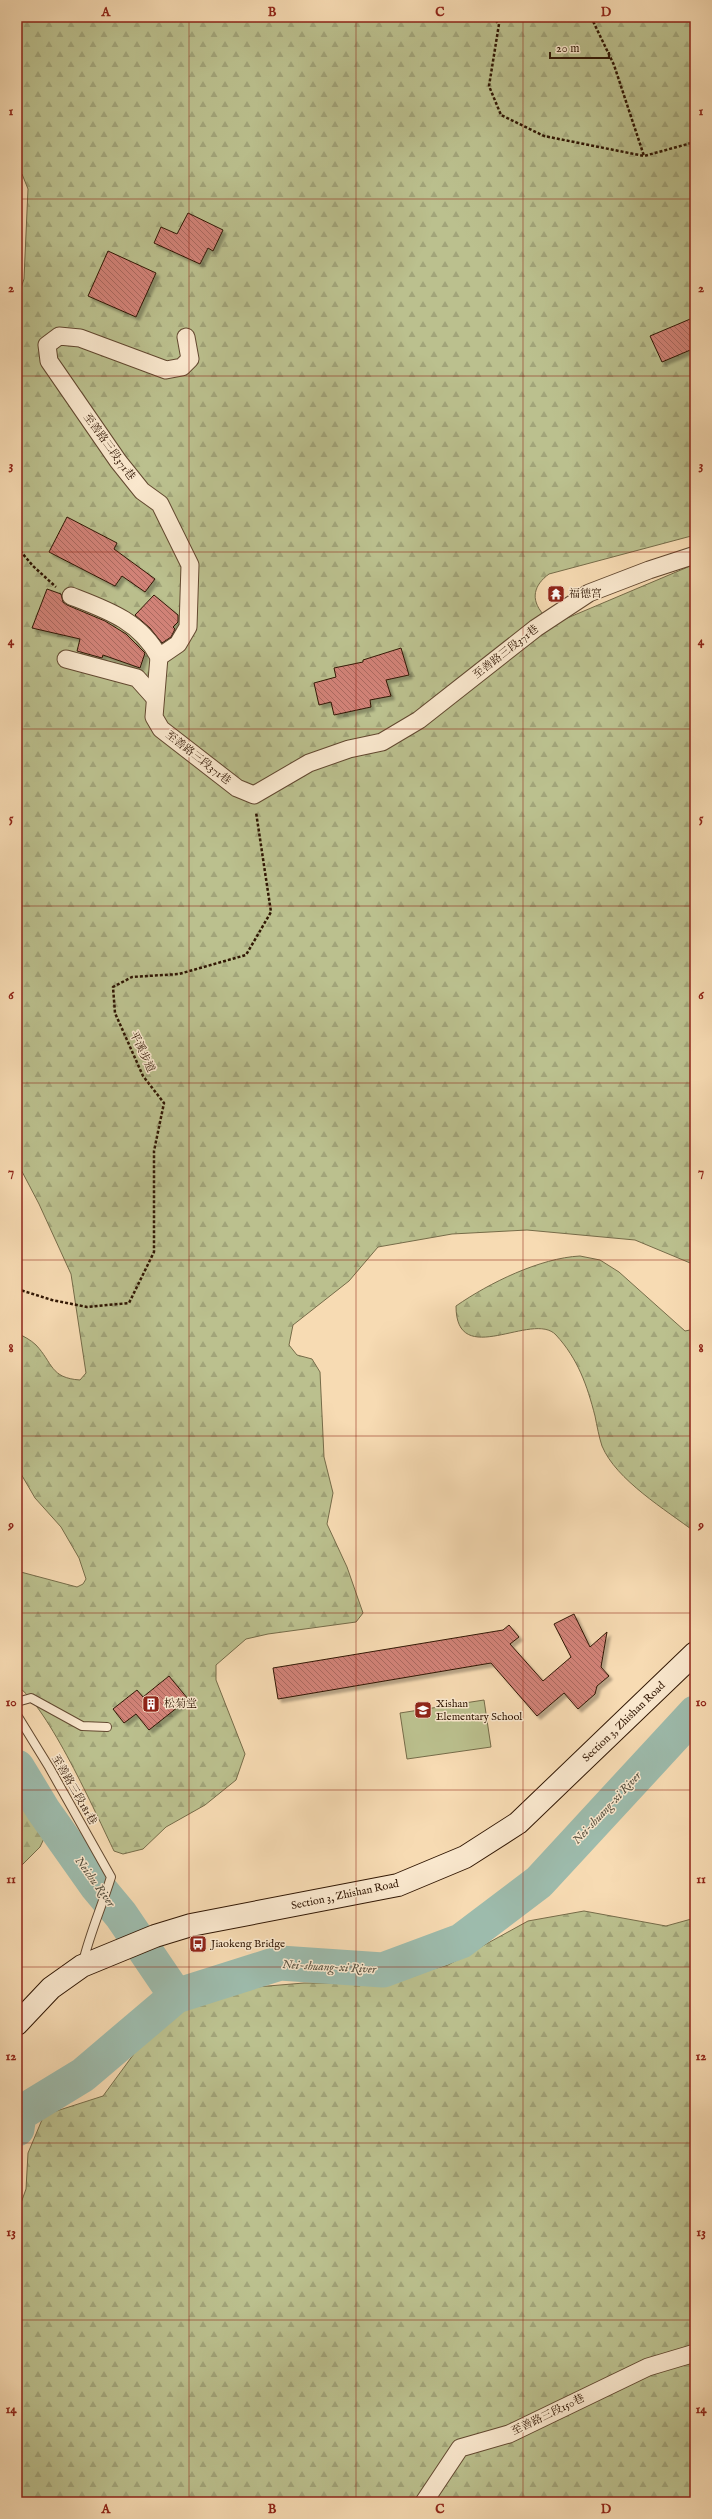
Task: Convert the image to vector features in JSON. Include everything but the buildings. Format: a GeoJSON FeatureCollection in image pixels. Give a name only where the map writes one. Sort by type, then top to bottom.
{"type":"FeatureCollection","features":[{"type":"Feature","properties":{"kind":"street","name":"至善路三段371巷"},"geometry":{"type":"LineString","coordinates":[[186,336],[190,359],[182,367],[166,370],[80,338],[59,336],[47,345],[49,361],[114,455],[142,491],[160,504],[190,565],[188,627],[178,644],[158,657],[154,697],[154,717],[161,729],[236,788],[254,795],[309,763],[349,749],[382,742],[419,720],[536,628],[589,593],[649,570],[695,555]]}},
{"type":"Feature","properties":{"kind":"street"},"geometry":{"type":"LineString","coordinates":[[71,596],[127,620],[151,642],[158,657]]}},
{"type":"Feature","properties":{"kind":"street"},"geometry":{"type":"LineString","coordinates":[[66,659],[137,678],[154,697]]}},
{"type":"Feature","properties":{"kind":"street","name":"Section 3, Zhishan Road"},"geometry":{"type":"LineString","coordinates":[[82,1966],[123,1948],[191,1925],[398,1885],[465,1857],[518,1823],[695,1653]]}},
{"type":"Feature","properties":{"kind":"street"},"geometry":{"type":"LineString","coordinates":[[18,2021],[51,1988],[82,1966]]}},
{"type":"Feature","properties":{"kind":"street","name":"至善路三段150巷"},"geometry":{"type":"LineString","coordinates":[[424,2502],[460,2448],[509,2434],[648,2367],[695,2353]]}},
{"type":"Feature","properties":{"kind":"lane"},"geometry":{"type":"LineString","coordinates":[[17,1702],[31,1698],[82,1726],[107,1727]]}},
{"type":"Feature","properties":{"kind":"lane","name":"至善路三段181巷"},"geometry":{"type":"LineString","coordinates":[[17,1715],[49,1767],[111,1877],[99,1917],[90,1936],[82,1966]]}},
{"type":"Feature","properties":{"kind":"path"},"geometry":{"type":"LineString","coordinates":[[492,17],[499,24],[489,86],[501,115],[544,136],[644,156],[695,142]]}},
{"type":"Feature","properties":{"kind":"path"},"geometry":{"type":"LineString","coordinates":[[591,17],[614,65],[644,156]]}},
{"type":"Feature","properties":{"kind":"path"},"geometry":{"type":"LineString","coordinates":[[17,547],[33,566],[60,591],[71,596]]}},
{"type":"Feature","properties":{"kind":"path","name":"平溪步道"},"geometry":{"type":"LineString","coordinates":[[17,1289],[52,1300],[87,1307],[129,1303],[154,1252],[154,1151],[164,1103],[143,1076],[115,1013],[113,987],[132,977],[179,974],[246,955],[271,912],[254,795]]}},
{"type":"Feature","properties":{"kind":"green space"},"geometry":{"type":"Polygon","coordinates":[[[17,17],[695,17],[695,535],[549,574],[537,588],[535,598],[536,603],[543,614],[565,619],[695,564],[695,1265],[635,1240],[527,1230],[452,1234],[378,1247],[349,1281],[293,1325],[289,1345],[297,1355],[312,1359],[320,1372],[324,1457],[333,1493],[327,1524],[347,1567],[363,1613],[356,1622],[268,1634],[246,1639],[216,1665],[216,1680],[245,1754],[236,1780],[205,1805],[166,1827],[143,1849],[123,1854],[114,1851],[84,1788],[57,1737],[29,1697],[17,1686],[17,1571],[77,1587],[83,1584],[86,1579],[79,1558],[61,1527],[35,1498],[17,1467],[17,1333],[36,1345],[57,1373],[70,1379],[80,1380],[86,1373],[71,1274],[39,1204],[17,1162],[17,299],[24,279],[28,189],[22,174],[17,171],[17,17]]]}},
{"type":"Feature","properties":{"kind":"green space"},"geometry":{"type":"Polygon","coordinates":[[[580,1256],[600,1260],[619,1272],[685,1331],[695,1329],[695,1532],[643,1494],[618,1471],[609,1459],[602,1446],[592,1405],[581,1373],[570,1353],[556,1335],[545,1329],[531,1329],[497,1336],[482,1337],[468,1334],[459,1325],[456,1306],[469,1297],[515,1273],[548,1261],[580,1256]]]}},
{"type":"Feature","properties":{"kind":"green space"},"geometry":{"type":"Polygon","coordinates":[[[484,1700],[491,1747],[407,1759],[400,1713],[484,1700]]]}},
{"type":"Feature","properties":{"kind":"green space"},"geometry":{"type":"Polygon","coordinates":[[[17,1744],[48,1805],[48,1830],[40,1847],[17,1870],[17,1744]]]}},
{"type":"Feature","properties":{"kind":"green space"},"geometry":{"type":"Polygon","coordinates":[[[584,1911],[666,1926],[695,1918],[695,2502],[17,2502],[17,2214],[26,2189],[28,2153],[44,2115],[103,2096],[139,2047],[177,2011],[244,1988],[304,1983],[380,1983],[448,1965],[528,1921],[584,1911]]]}},
{"type":"Feature","properties":{"kind":"waterway","name":"Nei-shuang-xi River"},"geometry":{"type":"LineString","coordinates":[[17,2129],[19,2114],[83,2075],[176,1996],[280,1963],[383,1970],[461,1941],[539,1882],[695,1713]]}},
{"type":"Feature","properties":{"kind":"waterway","name":"Neichu River"},"geometry":{"type":"LineString","coordinates":[[17,1767],[43,1810],[96,1885],[121,1915],[176,1996]]}},
{"type":"Feature","properties":{"kind":"place","name":"福德宮"},"geometry":{"type":"Point","coordinates":[556,594]}},
{"type":"Feature","properties":{"kind":"place","name":"松菊堂"},"geometry":{"type":"Point","coordinates":[151,1704]}},
{"type":"Feature","properties":{"kind":"place","name":"Xishan Elementary School"},"geometry":{"type":"Point","coordinates":[423,1710]}},
{"type":"Feature","properties":{"kind":"place","name":"Jiaokeng Bridge"},"geometry":{"type":"Point","coordinates":[198,1944]}}]}
